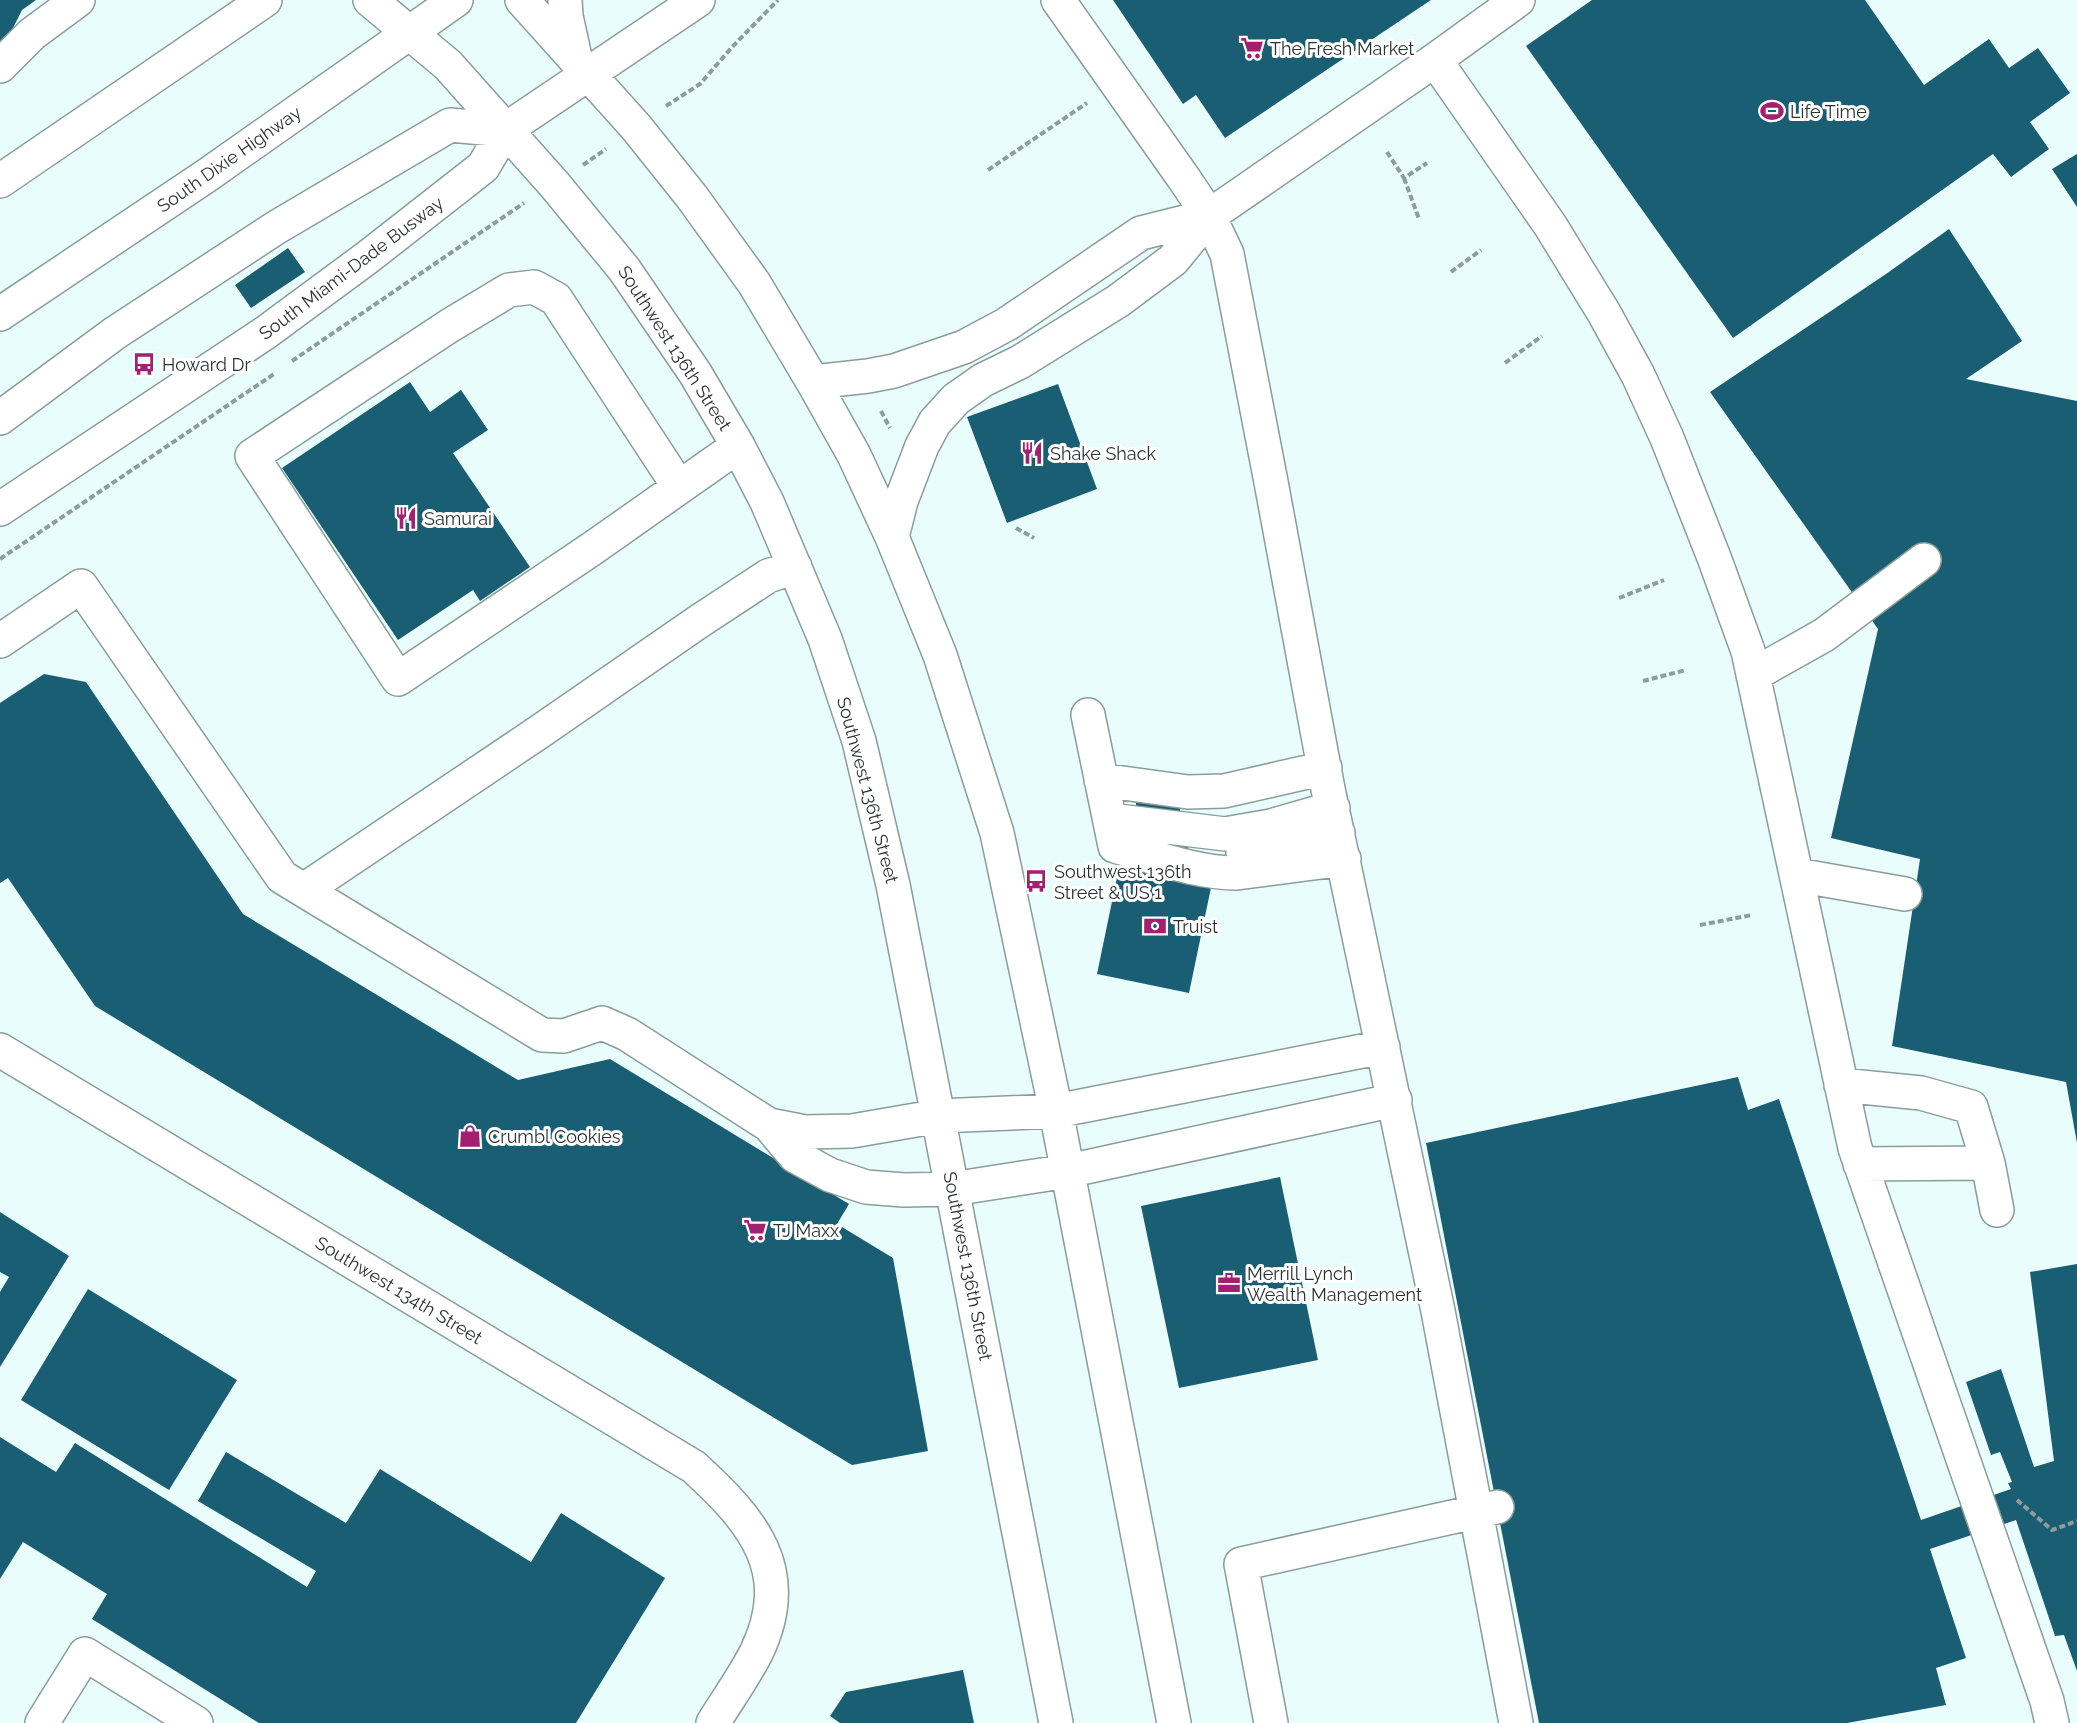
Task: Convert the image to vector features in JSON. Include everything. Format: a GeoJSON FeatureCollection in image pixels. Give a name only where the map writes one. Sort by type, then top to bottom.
{"type":"FeatureCollection","features":[{"type":"Feature","properties":{"kind":"main road"},"geometry":{"type":"LineString","coordinates":[[0,66],[32,34],[78,0]]}},
{"type":"Feature","properties":{"kind":"main road"},"geometry":{"type":"LineString","coordinates":[[0,181],[265,0]]}},
{"type":"Feature","properties":{"kind":"main road","name":"Southwest 136th Street"},"geometry":{"type":"LineString","coordinates":[[370,0],[448,65],[582,217],[624,269],[695,373],[738,446],[767,501],[825,639],[859,741],[894,885],[1056,1723]]}},
{"type":"Feature","properties":{"kind":"main road","name":"South Dixie Highway"},"geometry":{"type":"LineString","coordinates":[[0,314],[206,176],[456,0]]}},
{"type":"Feature","properties":{"kind":"main road"},"geometry":{"type":"LineString","coordinates":[[522,0],[636,127],[692,197],[754,283],[854,455],[892,537],[940,655],[997,833],[1068,1171],[1174,1723]]}},
{"type":"Feature","properties":{"kind":"main road"},"geometry":{"type":"LineString","coordinates":[[565,0],[566,16],[581,65]]}},
{"type":"Feature","properties":{"kind":"main road","name":"South Miami-Dade Busway"},"geometry":{"type":"LineString","coordinates":[[0,509],[246,346],[368,257],[483,167],[505,130],[581,65],[698,0]]}},
{"type":"Feature","properties":{"kind":"main road"},"geometry":{"type":"LineString","coordinates":[[1058,0],[1209,216],[1227,254],[1334,812],[1383,1047],[1395,1100],[1429,1213],[1510,1631],[1523,1721]]}},
{"type":"Feature","properties":{"kind":"main road"},"geometry":{"type":"LineString","coordinates":[[892,537],[901,501],[922,446],[935,422],[956,399],[983,380],[1020,362],[1118,301],[1173,260],[1209,216],[1518,0]]}},
{"type":"Feature","properties":{"kind":"main road"},"geometry":{"type":"LineString","coordinates":[[1435,60],[1550,225],[1604,313],[1638,375],[1667,438],[1715,560],[1748,651],[1860,1164],[2047,1701],[2052,1723]]}},
{"type":"Feature","properties":{"kind":"main road"},"geometry":{"type":"LineString","coordinates":[[0,418],[115,333],[277,227],[450,126],[505,130]]}},
{"type":"Feature","properties":{"kind":"main road"},"geometry":{"type":"LineString","coordinates":[[813,382],[894,371],[964,347],[1007,324],[1141,233],[1209,216]]}},
{"type":"Feature","properties":{"kind":"main road"},"geometry":{"type":"LineString","coordinates":[[679,487],[556,299],[534,287],[509,290],[252,456],[398,679],[593,548],[738,446]]}},
{"type":"Feature","properties":{"kind":"main road"},"geometry":{"type":"LineString","coordinates":[[1753,675],[1824,635],[1924,560]]}},
{"type":"Feature","properties":{"kind":"main road"},"geometry":{"type":"LineString","coordinates":[[304,890],[698,622],[768,576],[795,567]]}},
{"type":"Feature","properties":{"kind":"main road"},"geometry":{"type":"LineString","coordinates":[[0,641],[81,586],[282,877],[542,1035],[564,1036],[602,1023],[627,1034],[769,1125],[795,1156],[830,1175],[866,1187],[904,1190],[952,1189],[1068,1171],[1395,1100]]}},
{"type":"Feature","properties":{"kind":"main road"},"geometry":{"type":"LineString","coordinates":[[1088,716],[1115,846],[1205,870],[1237,873],[1334,812]]}},
{"type":"Feature","properties":{"kind":"main road"},"geometry":{"type":"LineString","coordinates":[[1107,809],[1188,792],[1224,791],[1334,812]]}},
{"type":"Feature","properties":{"kind":"main road"},"geometry":{"type":"LineString","coordinates":[[1107,809],[1192,831],[1225,834],[1334,812]]}},
{"type":"Feature","properties":{"kind":"main road"},"geometry":{"type":"LineString","coordinates":[[1797,875],[1905,894]]}},
{"type":"Feature","properties":{"kind":"main road"},"geometry":{"type":"LineString","coordinates":[[769,1125],[805,1132],[852,1131],[939,1116],[1056,1111],[1383,1047]]}},
{"type":"Feature","properties":{"kind":"main road","name":"Southwest 134th Street"},"geometry":{"type":"LineString","coordinates":[[0,1050],[694,1467],[733,1505],[752,1530],[768,1562],[772,1592],[768,1622],[756,1653],[713,1723]]}},
{"type":"Feature","properties":{"kind":"main road"},"geometry":{"type":"LineString","coordinates":[[1841,1085],[1921,1093],[1971,1107],[1988,1163],[1997,1210]]}},
{"type":"Feature","properties":{"kind":"main road"},"geometry":{"type":"LineString","coordinates":[[1860,1164],[1988,1163]]}},
{"type":"Feature","properties":{"kind":"main road"},"geometry":{"type":"LineString","coordinates":[[1271,1723],[1241,1564],[1487,1510]]}},
{"type":"Feature","properties":{"kind":"main road"},"geometry":{"type":"LineString","coordinates":[[42,1723],[85,1654],[196,1723]]}},
{"type":"Feature","properties":{"kind":"path"},"geometry":{"type":"LineString","coordinates":[[669,103],[700,84],[778,0]]}},
{"type":"Feature","properties":{"kind":"path"},"geometry":{"type":"LineString","coordinates":[[988,170],[1072,113]]}},
{"type":"Feature","properties":{"kind":"path"},"geometry":{"type":"LineString","coordinates":[[1387,152],[1404,178],[1419,219]]}},
{"type":"Feature","properties":{"kind":"path"},"geometry":{"type":"LineString","coordinates":[[1404,178],[1427,163]]}},
{"type":"Feature","properties":{"kind":"path"},"geometry":{"type":"LineString","coordinates":[[1450,272],[1481,250]]}},
{"type":"Feature","properties":{"kind":"path"},"geometry":{"type":"LineString","coordinates":[[1505,363],[1542,336]]}},
{"type":"Feature","properties":{"kind":"path"},"geometry":{"type":"LineString","coordinates":[[879,407],[893,436]]}},
{"type":"Feature","properties":{"kind":"path"},"geometry":{"type":"LineString","coordinates":[[1016,528],[1034,538]]}},
{"type":"Feature","properties":{"kind":"path"},"geometry":{"type":"LineString","coordinates":[[1619,598],[1664,580]]}},
{"type":"Feature","properties":{"kind":"path"},"geometry":{"type":"LineString","coordinates":[[1644,681],[1686,670]]}},
{"type":"Feature","properties":{"kind":"path"},"geometry":{"type":"LineString","coordinates":[[1700,925],[1752,915]]}},
{"type":"Feature","properties":{"kind":"path"},"geometry":{"type":"LineString","coordinates":[[2014,1498],[2052,1530],[2077,1521]]}},
{"type":"Feature","properties":{"kind":"building"},"geometry":{"type":"Polygon","coordinates":[[[0,0],[36,0],[22,10],[9,36],[0,42],[0,0]]]}},
{"type":"Feature","properties":{"kind":"building","name":"The Fresh Market"},"geometry":{"type":"Polygon","coordinates":[[[1113,0],[1431,0],[1225,138],[1196,95],[1183,104],[1113,0]]]}},
{"type":"Feature","properties":{"kind":"building"},"geometry":{"type":"Polygon","coordinates":[[[1592,0],[1865,0],[1924,85],[1989,39],[2009,68],[2038,48],[2070,93],[2030,122],[2049,149],[2011,177],[1993,154],[1733,338],[1526,46],[1592,0]]]}},
{"type":"Feature","properties":{"kind":"building"},"geometry":{"type":"Polygon","coordinates":[[[2077,154],[2077,207],[2052,169],[2077,154]]]}},
{"type":"Feature","properties":{"kind":"building"},"geometry":{"type":"Polygon","coordinates":[[[1949,229],[2022,341],[1966,379],[2077,401],[2077,1143],[2066,1082],[1892,1046],[1920,859],[1831,838],[1878,629],[1710,392],[1949,229]]]}},
{"type":"Feature","properties":{"kind":"building"},"geometry":{"type":"Polygon","coordinates":[[[288,248],[305,272],[251,308],[235,285],[288,248]]]}},
{"type":"Feature","properties":{"kind":"building","name":"Samurai"},"geometry":{"type":"Polygon","coordinates":[[[410,382],[430,412],[461,390],[488,430],[453,453],[530,567],[480,601],[473,590],[398,640],[282,468],[410,382]]]}},
{"type":"Feature","properties":{"kind":"building","name":"Shake Shack"},"geometry":{"type":"Polygon","coordinates":[[[1058,384],[1097,489],[1007,523],[967,417],[1058,384]]]}},
{"type":"Feature","properties":{"kind":"building"},"geometry":{"type":"Polygon","coordinates":[[[44,674],[86,682],[243,914],[518,1080],[610,1059],[849,1204],[837,1224],[893,1258],[928,1451],[852,1465],[95,1006],[8,878],[0,883],[0,703],[44,674]]]}},
{"type":"Feature","properties":{"kind":"building","name":"Truist"},"geometry":{"type":"Polygon","coordinates":[[[1131,779],[1176,790],[1193,873],[1213,878],[1189,993],[1097,974],[1121,858],[1148,864],[1131,779]]]}},
{"type":"Feature","properties":{"kind":"building"},"geometry":{"type":"Polygon","coordinates":[[[1738,1077],[1748,1110],[1779,1099],[1921,1520],[2011,1489],[2008,1483],[2012,1482],[2000,1452],[1991,1455],[1966,1382],[2001,1369],[2034,1467],[2054,1461],[2030,1272],[2077,1264],[2077,1671],[2064,1635],[2055,1636],[2016,1520],[1930,1549],[1966,1658],[1936,1668],[1946,1705],[1847,1723],[1539,1723],[1426,1143],[1738,1077]]]}},
{"type":"Feature","properties":{"kind":"building","name":"Merrill Lynch Wealth Management"},"geometry":{"type":"Polygon","coordinates":[[[1280,1177],[1318,1360],[1179,1388],[1141,1206],[1280,1177]]]}},
{"type":"Feature","properties":{"kind":"building"},"geometry":{"type":"Polygon","coordinates":[[[0,1212],[69,1256],[0,1367],[0,1292],[9,1277],[0,1272],[0,1212]]]}},
{"type":"Feature","properties":{"kind":"building"},"geometry":{"type":"Polygon","coordinates":[[[88,1289],[237,1380],[169,1490],[21,1400],[88,1289]]]}},
{"type":"Feature","properties":{"kind":"building"},"geometry":{"type":"Polygon","coordinates":[[[0,1437],[56,1472],[75,1443],[307,1587],[316,1571],[198,1501],[226,1452],[346,1523],[380,1469],[531,1562],[561,1513],[665,1578],[576,1723],[259,1723],[92,1619],[107,1594],[23,1542],[0,1579],[0,1437]]]}},
{"type":"Feature","properties":{"kind":"building"},"geometry":{"type":"Polygon","coordinates":[[[963,1670],[974,1723],[840,1723],[830,1716],[846,1692],[963,1670]]]}},
{"type":"Feature","properties":{"kind":"place","name":"The Fresh Market"},"geometry":{"type":"Point","coordinates":[1252,48]}},
{"type":"Feature","properties":{"kind":"place","name":"Life Time"},"geometry":{"type":"Point","coordinates":[1772,111]}},
{"type":"Feature","properties":{"kind":"place","name":"Howard Dr"},"geometry":{"type":"Point","coordinates":[144,364]}},
{"type":"Feature","properties":{"kind":"place","name":"Shake Shack"},"geometry":{"type":"Point","coordinates":[1032,453]}},
{"type":"Feature","properties":{"kind":"place","name":"Samurai"},"geometry":{"type":"Point","coordinates":[406,518]}},
{"type":"Feature","properties":{"kind":"place","name":"Southwest 136th Street & US 1"},"geometry":{"type":"Point","coordinates":[1036,881]}},
{"type":"Feature","properties":{"kind":"place","name":"Truist"},"geometry":{"type":"Point","coordinates":[1155,926]}},
{"type":"Feature","properties":{"kind":"place","name":"Crumbl Cookies"},"geometry":{"type":"Point","coordinates":[470,1136]}},
{"type":"Feature","properties":{"kind":"place","name":"TJ Maxx"},"geometry":{"type":"Point","coordinates":[755,1230]}},
{"type":"Feature","properties":{"kind":"place","name":"Merrill Lynch Wealth Management"},"geometry":{"type":"Point","coordinates":[1229,1283]}}]}
